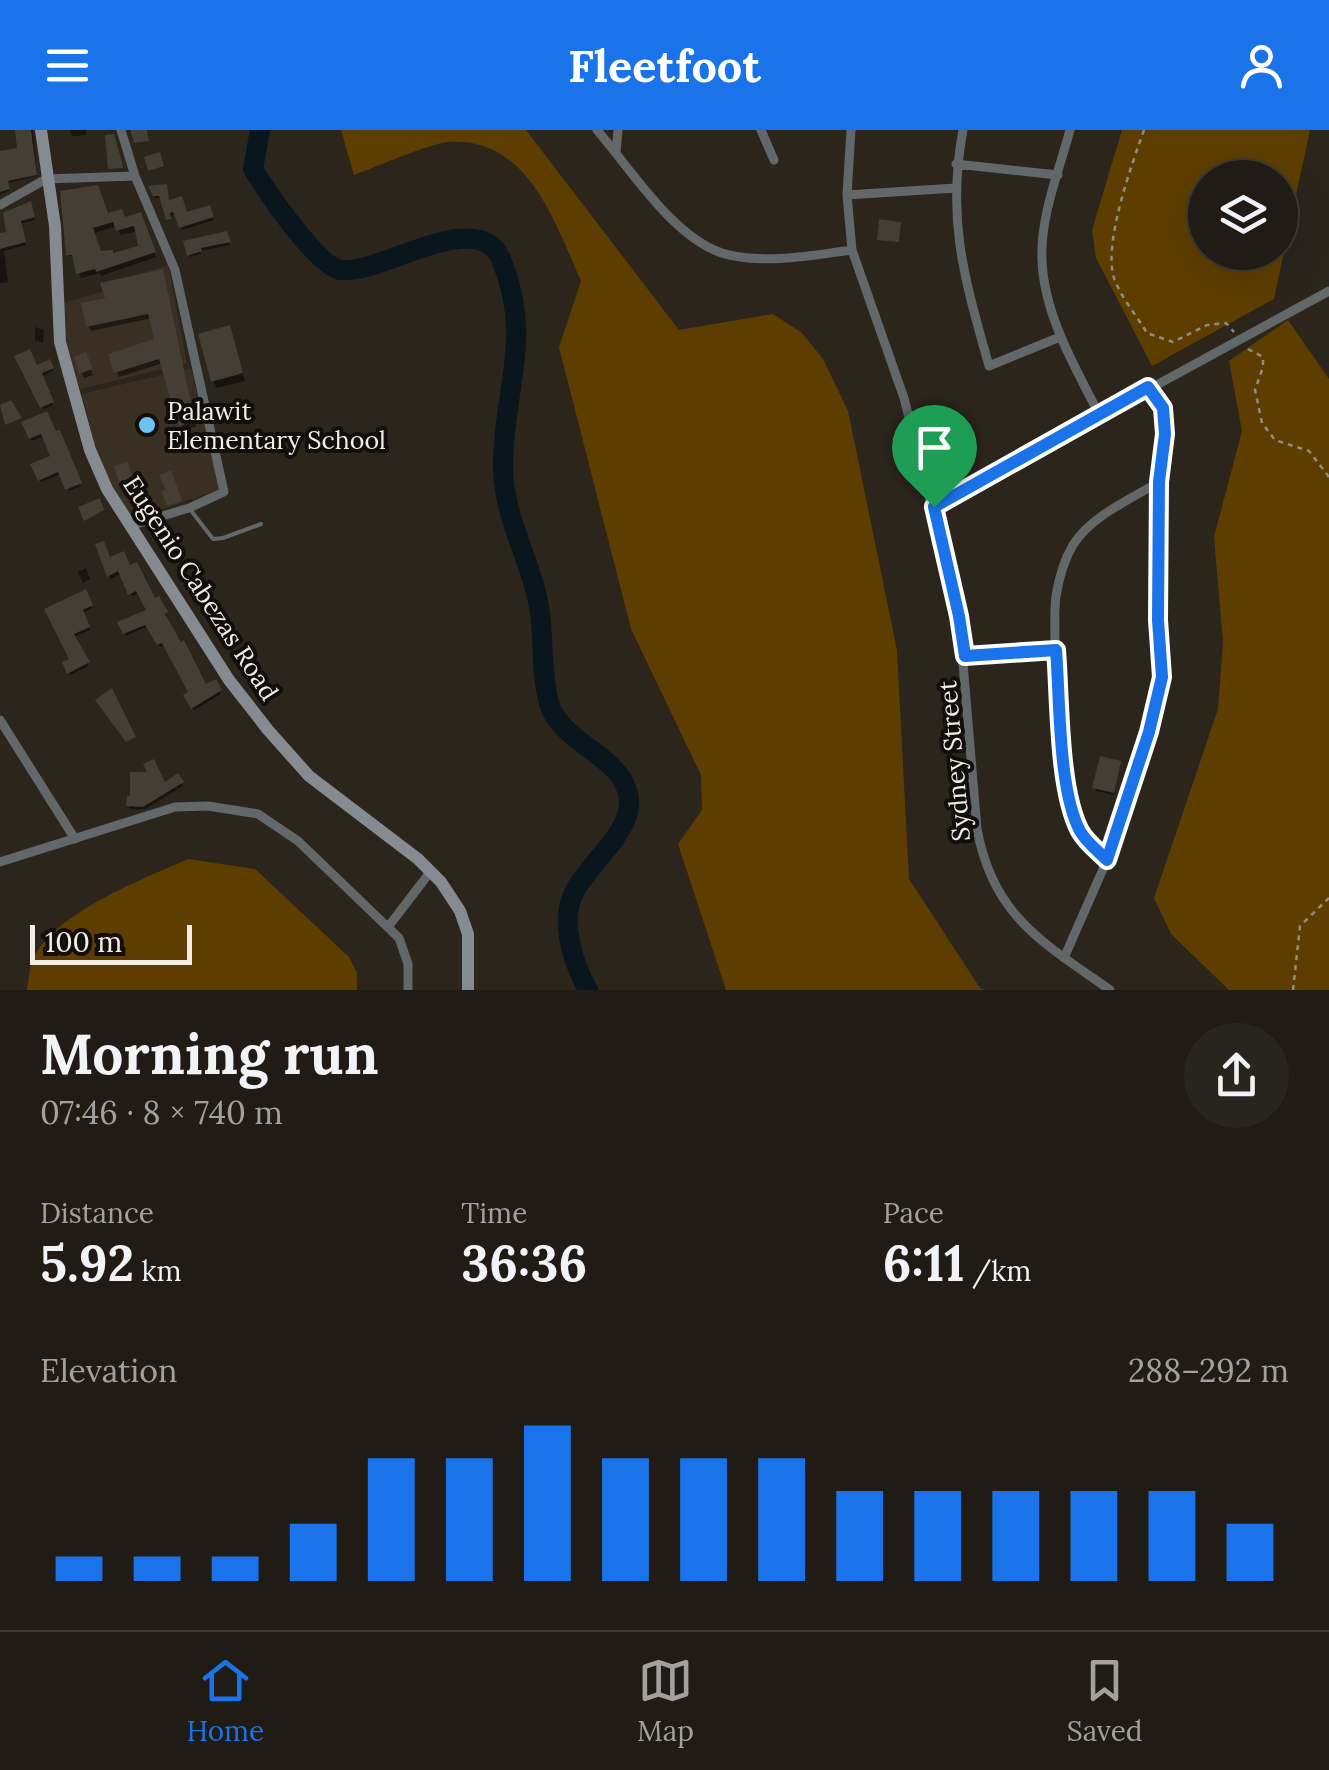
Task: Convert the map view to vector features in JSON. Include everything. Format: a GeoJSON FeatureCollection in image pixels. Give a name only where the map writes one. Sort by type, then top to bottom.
{"type":"FeatureCollection","features":[{"type":"Feature","properties":{"kind":"street","name":"Eugenio Cabezas Road"},"geometry":{"type":"LineString","coordinates":[[41,130],[55,226],[60,342],[90,450],[107,489],[230,680],[278,742],[308,776],[431,870],[465,921],[470,953],[468,990]]}},
{"type":"Feature","properties":{"kind":"street"},"geometry":{"type":"LineString","coordinates":[[120,130],[175,270],[224,492],[190,508],[130,526]]}},
{"type":"Feature","properties":{"kind":"street"},"geometry":{"type":"LineString","coordinates":[[597,130],[672,219],[705,246],[728,255],[754,257],[791,258],[852,250]]}},
{"type":"Feature","properties":{"kind":"street"},"geometry":{"type":"LineString","coordinates":[[616,152],[618,130]]}},
{"type":"Feature","properties":{"kind":"street"},"geometry":{"type":"LineString","coordinates":[[762,130],[774,160]]}},
{"type":"Feature","properties":{"kind":"street","name":"Sydney Street"},"geometry":{"type":"LineString","coordinates":[[851,130],[848,195],[852,250],[904,398],[959,616],[983,861],[993,885],[1015,918],[1110,990]]}},
{"type":"Feature","properties":{"kind":"street"},"geometry":{"type":"LineString","coordinates":[[962,130],[954,218],[968,289],[990,366],[1060,337]]}},
{"type":"Feature","properties":{"kind":"street"},"geometry":{"type":"LineString","coordinates":[[1070,130],[1042,257],[1044,279],[1060,337],[1099,414]]}},
{"type":"Feature","properties":{"kind":"street"},"geometry":{"type":"LineString","coordinates":[[956,164],[1058,175]]}},
{"type":"Feature","properties":{"kind":"street"},"geometry":{"type":"LineString","coordinates":[[0,205],[46,179],[136,176]]}},
{"type":"Feature","properties":{"kind":"street"},"geometry":{"type":"LineString","coordinates":[[848,195],[956,188]]}},
{"type":"Feature","properties":{"kind":"street"},"geometry":{"type":"LineString","coordinates":[[934,507],[1329,290]]}},
{"type":"Feature","properties":{"kind":"street"},"geometry":{"type":"LineString","coordinates":[[1064,958],[1107,860],[1149,732],[1162,677],[1158,620],[1159,482],[1165,434],[1163,408],[1148,387]]}},
{"type":"Feature","properties":{"kind":"street"},"geometry":{"type":"LineString","coordinates":[[1107,860],[1081,834],[1066,775],[1056,650],[1056,595],[1062,570],[1084,531],[1159,482]]}},
{"type":"Feature","properties":{"kind":"street"},"geometry":{"type":"LineString","coordinates":[[965,656],[1056,650]]}},
{"type":"Feature","properties":{"kind":"street"},"geometry":{"type":"LineString","coordinates":[[0,720],[75,838]]}},
{"type":"Feature","properties":{"kind":"street"},"geometry":{"type":"LineString","coordinates":[[0,862],[175,807],[208,806],[258,814],[298,841],[388,926],[404,950],[408,990]]}},
{"type":"Feature","properties":{"kind":"street"},"geometry":{"type":"LineString","coordinates":[[388,926],[431,870]]}},
{"type":"Feature","properties":{"kind":"lane"},"geometry":{"type":"LineString","coordinates":[[190,508],[213,538],[261,524]]}},
{"type":"Feature","properties":{"kind":"path"},"geometry":{"type":"LineString","coordinates":[[1144,130],[1126,181],[1114,238],[1114,277],[1147,333],[1173,342],[1208,325],[1226,323],[1242,346],[1263,357],[1255,390],[1262,423],[1275,440],[1310,451],[1329,477]]}},
{"type":"Feature","properties":{"kind":"path"},"geometry":{"type":"LineString","coordinates":[[1293,990],[1300,926],[1329,898]]}},
{"type":"Feature","properties":{"kind":"shaded area"},"geometry":{"type":"Polygon","coordinates":[[[341,130],[526,130],[679,330],[773,314],[802,333],[823,359],[848,411],[897,650],[909,879],[985,990],[726,990],[678,844],[702,810],[701,775],[631,629],[559,347],[581,281],[560,234],[535,188],[499,153],[476,144],[448,142],[354,175],[341,130]]]}},
{"type":"Feature","properties":{"kind":"shaded area"},"geometry":{"type":"Polygon","coordinates":[[[1122,130],[1310,130],[1298,186],[1298,160],[1188,160],[1188,270],[1280,270],[1274,299],[1152,366],[1096,258],[1092,230],[1122,130]]]}},
{"type":"Feature","properties":{"kind":"shaded area"},"geometry":{"type":"Polygon","coordinates":[[[168,265],[187,363],[80,389],[63,340],[59,304],[127,285],[126,279],[168,265]]]}},
{"type":"Feature","properties":{"kind":"shaded area"},"geometry":{"type":"Polygon","coordinates":[[[1288,320],[1329,379],[1329,990],[1229,990],[1171,934],[1154,898],[1218,709],[1223,642],[1214,537],[1242,431],[1229,361],[1288,320]]]}},
{"type":"Feature","properties":{"kind":"shaded area","name":"Palawit Elementary School"},"geometry":{"type":"Polygon","coordinates":[[[191,368],[220,489],[131,520],[97,455],[82,394],[191,368]]]}},
{"type":"Feature","properties":{"kind":"shaded area"},"geometry":{"type":"Polygon","coordinates":[[[188,859],[255,869],[349,957],[357,973],[357,990],[27,990],[33,959],[60,927],[102,899],[188,859]]]}},
{"type":"Feature","properties":{"kind":"building"},"geometry":{"type":"Polygon","coordinates":[[[15,130],[31,130],[37,175],[8,181],[10,189],[0,192],[0,151],[17,148],[15,130]]]}},
{"type":"Feature","properties":{"kind":"building"},"geometry":{"type":"Polygon","coordinates":[[[130,130],[147,130],[149,141],[134,143],[130,130]]]}},
{"type":"Feature","properties":{"kind":"building"},"geometry":{"type":"Polygon","coordinates":[[[114,134],[123,168],[108,169],[105,135],[114,134]]]}},
{"type":"Feature","properties":{"kind":"building"},"geometry":{"type":"Polygon","coordinates":[[[160,152],[164,166],[148,171],[144,157],[160,152]]]}},
{"type":"Feature","properties":{"kind":"building"},"geometry":{"type":"Polygon","coordinates":[[[167,184],[169,200],[182,196],[187,212],[210,205],[214,217],[179,228],[173,212],[171,219],[166,220],[159,196],[153,196],[148,186],[167,184]]]}},
{"type":"Feature","properties":{"kind":"building"},"geometry":{"type":"Polygon","coordinates":[[[98,185],[108,213],[122,209],[125,217],[141,212],[156,252],[96,272],[95,269],[76,274],[72,255],[66,255],[60,191],[98,185]],[[113,222],[93,228],[101,251],[113,253],[138,246],[134,226],[116,231],[113,222]]]}},
{"type":"Feature","properties":{"kind":"building"},"geometry":{"type":"Polygon","coordinates":[[[31,201],[35,217],[21,221],[26,242],[0,249],[0,233],[6,232],[3,213],[31,201]]]}},
{"type":"Feature","properties":{"kind":"building"},"geometry":{"type":"Polygon","coordinates":[[[879,219],[901,222],[899,242],[877,240],[879,219]]]}},
{"type":"Feature","properties":{"kind":"building"},"geometry":{"type":"Polygon","coordinates":[[[227,231],[231,242],[201,248],[202,251],[187,256],[183,241],[227,231]]]}},
{"type":"Feature","properties":{"kind":"building"},"geometry":{"type":"Polygon","coordinates":[[[163,269],[195,422],[178,426],[159,359],[114,373],[108,354],[154,339],[148,314],[86,327],[81,303],[105,298],[100,283],[163,269]]]}},
{"type":"Feature","properties":{"kind":"building"},"geometry":{"type":"Polygon","coordinates":[[[230,325],[243,373],[211,382],[198,334],[230,325]]]}},
{"type":"Feature","properties":{"kind":"building"},"geometry":{"type":"Polygon","coordinates":[[[30,349],[37,365],[50,359],[54,368],[42,373],[54,402],[40,408],[14,356],[30,349]]]}},
{"type":"Feature","properties":{"kind":"building"},"geometry":{"type":"Polygon","coordinates":[[[86,352],[93,369],[79,374],[74,357],[86,352]]]}},
{"type":"Feature","properties":{"kind":"building"},"geometry":{"type":"Polygon","coordinates":[[[11,400],[22,418],[5,425],[0,405],[11,400]]]}},
{"type":"Feature","properties":{"kind":"building"},"geometry":{"type":"Polygon","coordinates":[[[47,411],[56,431],[60,430],[82,483],[65,490],[58,472],[38,481],[30,464],[50,456],[41,434],[29,439],[21,422],[47,411]]]}},
{"type":"Feature","properties":{"kind":"building"},"geometry":{"type":"Polygon","coordinates":[[[128,462],[135,485],[121,490],[114,466],[128,462]]]}},
{"type":"Feature","properties":{"kind":"building"},"geometry":{"type":"Polygon","coordinates":[[[171,470],[182,501],[167,506],[161,491],[166,490],[159,475],[171,470]]]}},
{"type":"Feature","properties":{"kind":"building"},"geometry":{"type":"Polygon","coordinates":[[[100,498],[104,510],[84,521],[78,507],[100,498]]]}},
{"type":"Feature","properties":{"kind":"building"},"geometry":{"type":"Polygon","coordinates":[[[104,541],[110,557],[124,551],[130,565],[137,562],[206,684],[216,679],[222,690],[191,709],[183,695],[188,692],[162,643],[157,645],[145,625],[123,634],[117,622],[146,610],[136,591],[128,595],[118,571],[107,577],[95,544],[104,541]]]}},
{"type":"Feature","properties":{"kind":"building"},"geometry":{"type":"Polygon","coordinates":[[[86,589],[93,605],[83,610],[90,627],[74,634],[90,662],[67,674],[62,662],[69,659],[44,609],[86,589]]]}},
{"type":"Feature","properties":{"kind":"building"},"geometry":{"type":"Polygon","coordinates":[[[112,688],[136,737],[126,742],[95,700],[112,688]]]}},
{"type":"Feature","properties":{"kind":"building"},"geometry":{"type":"Polygon","coordinates":[[[1100,756],[1121,761],[1114,793],[1092,788],[1100,756]]]}},
{"type":"Feature","properties":{"kind":"building"},"geometry":{"type":"Polygon","coordinates":[[[154,759],[165,782],[178,773],[184,782],[143,807],[126,806],[130,772],[147,772],[143,764],[154,759]]]}},
{"type":"Feature","properties":{"kind":"waterway"},"geometry":{"type":"LineString","coordinates":[[260,130],[253,169],[293,226],[331,266],[358,269],[427,246],[472,239],[489,244],[501,259],[511,288],[516,339],[504,439],[504,486],[536,594],[549,703],[566,730],[617,772],[629,800],[622,827],[580,883],[568,913],[577,967],[588,990]]}},
{"type":"Feature","properties":{"kind":"place","name":"Palawit Elementary School"},"geometry":{"type":"Point","coordinates":[147,425]}},
{"type":"Feature","properties":{"kind":"route"},"geometry":{"type":"LineString","coordinates":[[1148,387],[1163,408],[1158,620],[1162,677],[1149,732],[1107,860],[1081,834],[1074,813],[1066,775],[1056,650],[965,656],[934,507],[1148,387]]}}]}
